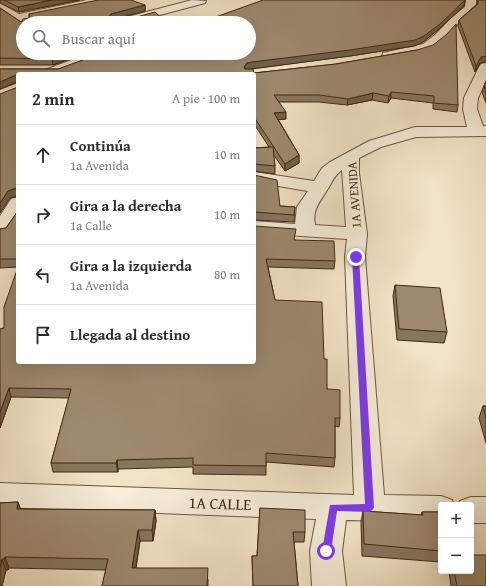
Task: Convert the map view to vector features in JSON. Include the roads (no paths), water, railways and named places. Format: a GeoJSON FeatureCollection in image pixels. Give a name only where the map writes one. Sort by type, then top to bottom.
{"type":"FeatureCollection","features":[{"type":"Feature","properties":{"kind":"street"},"geometry":{"type":"LineString","coordinates":[[37,16],[104,0]]}},
{"type":"Feature","properties":{"kind":"street"},"geometry":{"type":"LineString","coordinates":[[373,58],[427,48],[440,37],[455,20],[470,8],[471,0]]}},
{"type":"Feature","properties":{"kind":"street"},"geometry":{"type":"LineString","coordinates":[[143,16],[201,1]]}},
{"type":"Feature","properties":{"kind":"street"},"geometry":{"type":"LineString","coordinates":[[0,6],[16,17]]}},
{"type":"Feature","properties":{"kind":"street"},"geometry":{"type":"LineString","coordinates":[[31,71],[50,72],[81,60]]}},
{"type":"Feature","properties":{"kind":"street"},"geometry":{"type":"LineString","coordinates":[[481,131],[470,109],[471,98],[486,67]]}},
{"type":"Feature","properties":{"kind":"street"},"geometry":{"type":"LineString","coordinates":[[0,96],[16,88]]}},
{"type":"Feature","properties":{"kind":"street","name":"1A AVENIDA"},"geometry":{"type":"LineString","coordinates":[[370,508],[356,257],[357,234],[350,173],[351,156],[375,144],[415,132],[481,131]]}},
{"type":"Feature","properties":{"kind":"street"},"geometry":{"type":"LineString","coordinates":[[306,231],[303,218],[306,206],[320,187],[323,178],[330,170],[351,156]]}},
{"type":"Feature","properties":{"kind":"street"},"geometry":{"type":"LineString","coordinates":[[256,177],[320,187]]}},
{"type":"Feature","properties":{"kind":"street"},"geometry":{"type":"LineString","coordinates":[[5,228],[16,207]]}},
{"type":"Feature","properties":{"kind":"street"},"geometry":{"type":"LineString","coordinates":[[256,228],[357,234]]}},
{"type":"Feature","properties":{"kind":"street","name":"1A CALLE"},"geometry":{"type":"LineString","coordinates":[[0,495],[333,507],[438,509]]}},
{"type":"Feature","properties":{"kind":"street"},"geometry":{"type":"LineString","coordinates":[[329,586],[326,551],[333,507]]}},
{"type":"Feature","properties":{"kind":"street"},"geometry":{"type":"LineString","coordinates":[[474,510],[486,510]]}}]}
